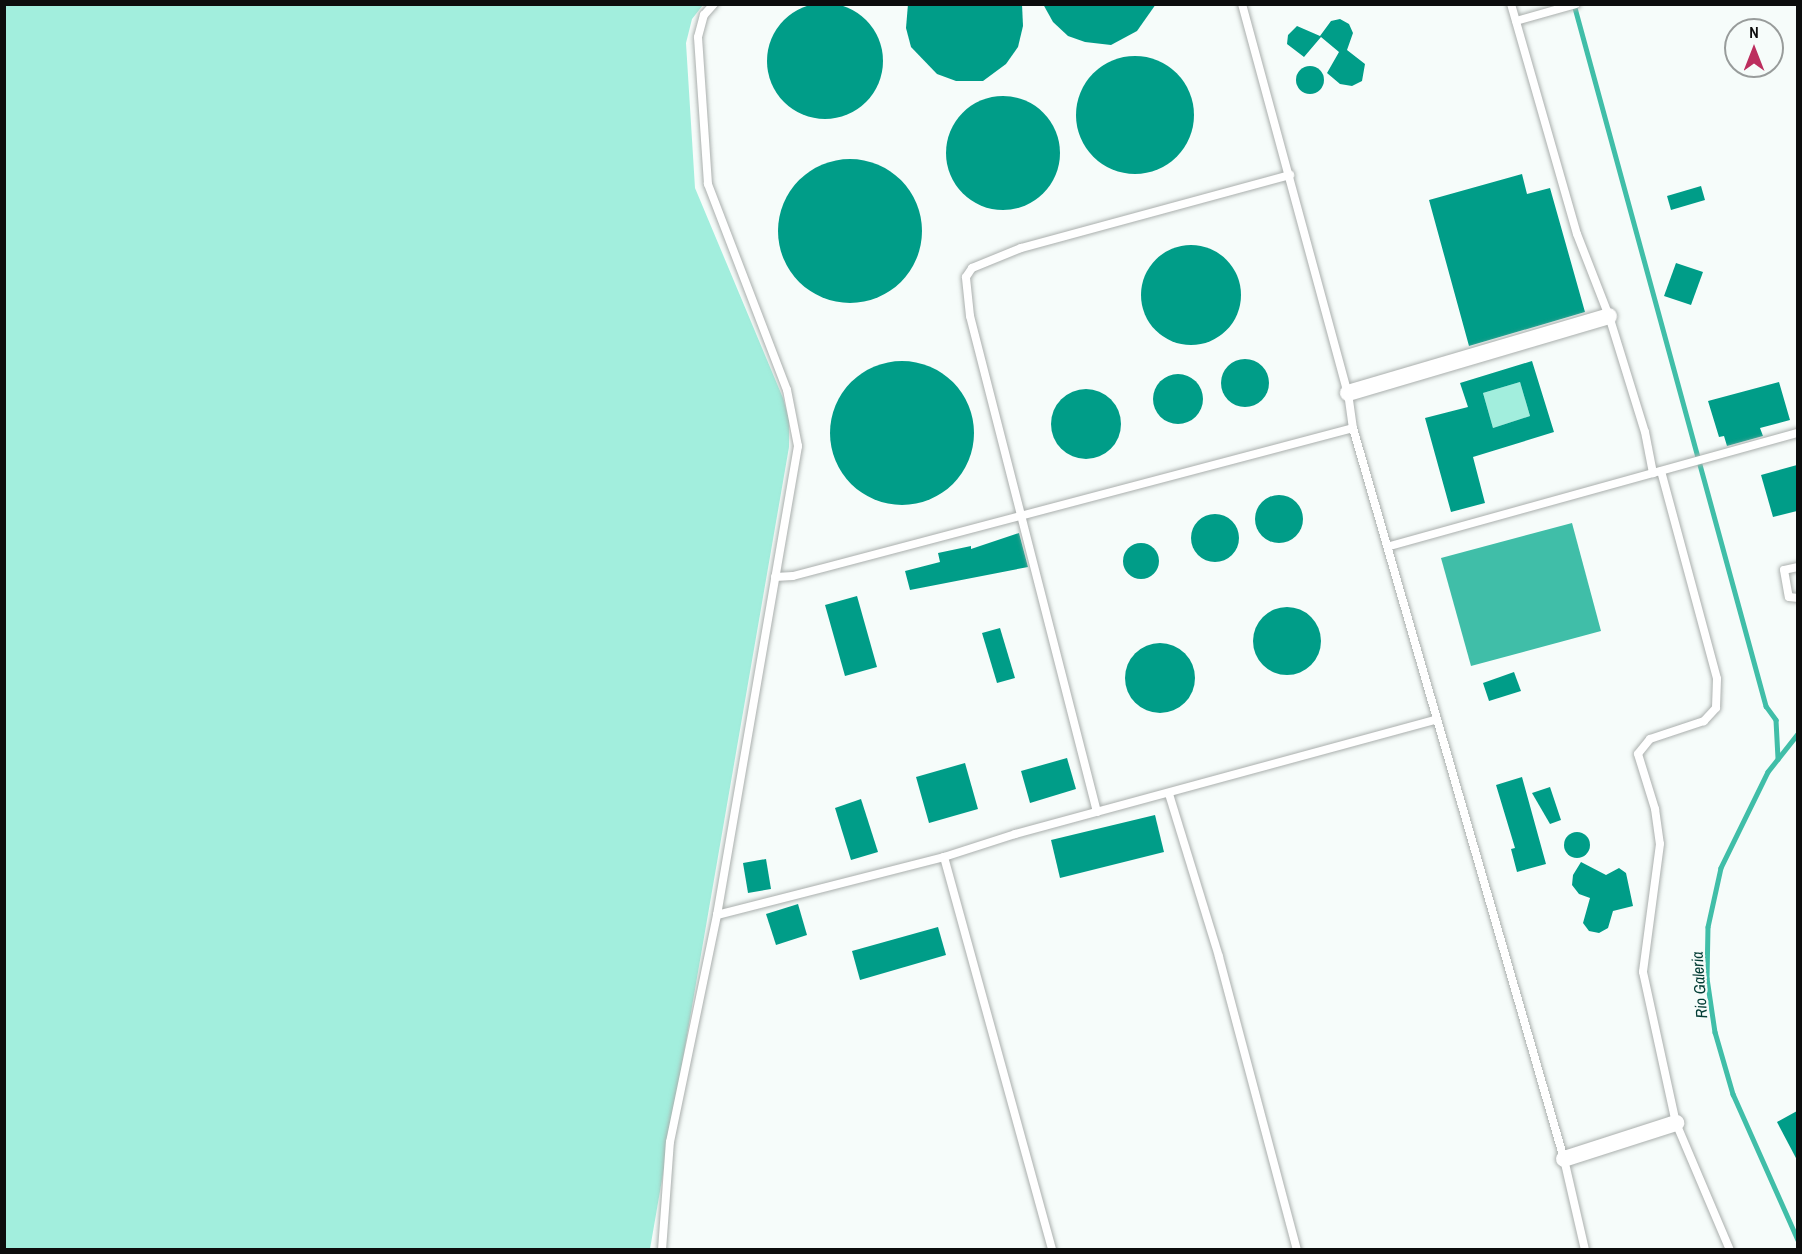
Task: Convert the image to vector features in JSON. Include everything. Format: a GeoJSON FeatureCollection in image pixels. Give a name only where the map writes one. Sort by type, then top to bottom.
{"type":"FeatureCollection","features":[{"type":"Feature","properties":{"kind":"street"},"geometry":{"type":"LineString","coordinates":[[1348,393],[1609,316]]}},
{"type":"Feature","properties":{"kind":"street"},"geometry":{"type":"LineString","coordinates":[[1564,1159],[1676,1123]]}},
{"type":"Feature","properties":{"kind":"lane"},"geometry":{"type":"LineString","coordinates":[[662,1250],[670,1142],[717,915],[798,446],[796,420],[708,184],[698,37],[704,15],[714,4]]}},
{"type":"Feature","properties":{"kind":"lane"},"geometry":{"type":"LineString","coordinates":[[1242,4],[1348,393],[1353,428],[1390,546],[1437,719],[1564,1159],[1585,1250]]}},
{"type":"Feature","properties":{"kind":"lane"},"geometry":{"type":"LineString","coordinates":[[1512,4],[1577,234],[1609,316],[1717,679],[1716,708],[1704,721],[1650,739],[1638,754],[1655,809],[1660,844],[1643,972],[1676,1123],[1730,1250]]}},
{"type":"Feature","properties":{"kind":"lane"},"geometry":{"type":"LineString","coordinates":[[1516,21],[1576,4]]}},
{"type":"Feature","properties":{"kind":"lane"},"geometry":{"type":"LineString","coordinates":[[1097,812],[970,316],[966,277],[972,268],[1021,248],[1290,176]]}},
{"type":"Feature","properties":{"kind":"lane"},"geometry":{"type":"LineString","coordinates":[[775,577],[793,576],[1353,428]]}},
{"type":"Feature","properties":{"kind":"lane"},"geometry":{"type":"LineString","coordinates":[[1390,546],[1797,432]]}},
{"type":"Feature","properties":{"kind":"lane"},"geometry":{"type":"LineString","coordinates":[[1797,567],[1784,570],[1789,597],[1797,598]]}},
{"type":"Feature","properties":{"kind":"lane"},"geometry":{"type":"LineString","coordinates":[[717,915],[944,857],[1097,812],[1437,719]]}},
{"type":"Feature","properties":{"kind":"lane"},"geometry":{"type":"LineString","coordinates":[[1169,794],[1219,957],[1297,1250]]}},
{"type":"Feature","properties":{"kind":"lane"},"geometry":{"type":"LineString","coordinates":[[944,857],[1052,1250]]}},
{"type":"Feature","properties":{"kind":"shaded area"},"geometry":{"type":"Polygon","coordinates":[[[5,5],[703,5],[692,19],[686,43],[695,188],[783,398],[789,419],[789,447],[650,1249],[5,1250],[5,5]]]}},
{"type":"Feature","properties":{"kind":"shaded area"},"geometry":{"type":"Polygon","coordinates":[[[1520,382],[1530,416],[1493,428],[1483,393],[1520,382]]]}},
{"type":"Feature","properties":{"kind":"shaded area"},"geometry":{"type":"Polygon","coordinates":[[[1572,523],[1601,631],[1471,666],[1441,558],[1572,523]]]}},
{"type":"Feature","properties":{"kind":"building"},"geometry":{"type":"Polygon","coordinates":[[[825,3],[847,8],[866,20],[878,39],[883,61],[878,83],[866,102],[847,114],[825,119],[803,114],[784,102],[772,83],[767,61],[772,39],[784,20],[803,8],[825,3]]]}},
{"type":"Feature","properties":{"kind":"building"},"geometry":{"type":"Polygon","coordinates":[[[908,4],[1022,4],[1023,26],[1018,47],[1006,64],[983,81],[956,81],[937,74],[911,47],[906,28],[908,4]]]}},
{"type":"Feature","properties":{"kind":"building"},"geometry":{"type":"Polygon","coordinates":[[[1043,4],[1156,4],[1137,31],[1111,45],[1085,42],[1068,36],[1053,22],[1043,4]]]}},
{"type":"Feature","properties":{"kind":"building"},"geometry":{"type":"Polygon","coordinates":[[[1340,19],[1349,24],[1353,33],[1347,50],[1365,64],[1362,81],[1352,86],[1340,84],[1327,73],[1339,52],[1321,37],[1304,57],[1287,44],[1288,35],[1297,26],[1320,36],[1331,21],[1340,19]]]}},
{"type":"Feature","properties":{"kind":"building"},"geometry":{"type":"Polygon","coordinates":[[[1135,56],[1157,61],[1177,73],[1189,93],[1194,115],[1189,137],[1177,157],[1157,169],[1135,174],[1113,169],[1093,157],[1081,137],[1076,115],[1081,93],[1093,73],[1113,61],[1135,56]]]}},
{"type":"Feature","properties":{"kind":"building"},"geometry":{"type":"Polygon","coordinates":[[[1310,66],[1320,70],[1324,80],[1320,90],[1310,94],[1300,90],[1296,80],[1300,70],[1310,66]]]}},
{"type":"Feature","properties":{"kind":"building"},"geometry":{"type":"Polygon","coordinates":[[[1003,96],[1025,100],[1043,113],[1056,131],[1060,153],[1056,175],[1043,193],[1025,206],[1003,210],[981,206],[963,193],[950,175],[946,153],[950,131],[963,113],[981,100],[1003,96]]]}},
{"type":"Feature","properties":{"kind":"building"},"geometry":{"type":"Polygon","coordinates":[[[850,159],[877,165],[890,171],[901,180],[910,191],[916,204],[922,231],[916,258],[910,271],[901,282],[890,291],[877,297],[850,303],[823,297],[810,291],[799,282],[790,271],[784,258],[778,231],[784,204],[790,191],[799,180],[810,171],[823,165],[850,159]]]}},
{"type":"Feature","properties":{"kind":"building"},"geometry":{"type":"Polygon","coordinates":[[[1522,174],[1527,194],[1550,188],[1585,312],[1469,346],[1429,200],[1522,174]]]}},
{"type":"Feature","properties":{"kind":"building"},"geometry":{"type":"Polygon","coordinates":[[[1701,186],[1705,200],[1671,210],[1667,196],[1701,186]]]}},
{"type":"Feature","properties":{"kind":"building"},"geometry":{"type":"Polygon","coordinates":[[[1191,245],[1210,249],[1227,259],[1237,276],[1241,295],[1237,314],[1227,331],[1210,341],[1191,345],[1172,341],[1155,331],[1145,314],[1141,295],[1145,276],[1155,259],[1172,249],[1191,245]]]}},
{"type":"Feature","properties":{"kind":"building"},"geometry":{"type":"Polygon","coordinates":[[[1676,263],[1703,272],[1691,305],[1664,296],[1676,263]]]}},
{"type":"Feature","properties":{"kind":"building"},"geometry":{"type":"Polygon","coordinates":[[[1245,359],[1262,366],[1269,383],[1262,400],[1245,407],[1228,400],[1221,383],[1228,366],[1245,359]]]}},
{"type":"Feature","properties":{"kind":"building"},"geometry":{"type":"Polygon","coordinates":[[[902,361],[930,366],[953,382],[969,405],[974,433],[969,461],[953,484],[930,500],[902,505],[874,500],[851,484],[835,461],[830,433],[835,405],[851,382],[874,366],[902,361]]]}},
{"type":"Feature","properties":{"kind":"building"},"geometry":{"type":"Polygon","coordinates":[[[1532,361],[1554,432],[1473,457],[1485,503],[1451,512],[1425,418],[1468,407],[1460,383],[1532,361]],[[1520,382],[1483,393],[1493,428],[1530,416],[1520,382]]]}},
{"type":"Feature","properties":{"kind":"building"},"geometry":{"type":"Polygon","coordinates":[[[1178,374],[1196,381],[1203,399],[1196,417],[1178,424],[1160,417],[1153,399],[1160,381],[1178,374]]]}},
{"type":"Feature","properties":{"kind":"building"},"geometry":{"type":"Polygon","coordinates":[[[1779,382],[1790,420],[1760,428],[1763,436],[1727,446],[1724,436],[1719,437],[1708,401],[1779,382]]]}},
{"type":"Feature","properties":{"kind":"building"},"geometry":{"type":"Polygon","coordinates":[[[1086,389],[1099,392],[1111,399],[1118,411],[1121,424],[1118,437],[1111,449],[1099,456],[1086,459],[1073,456],[1061,449],[1054,437],[1051,424],[1054,411],[1061,399],[1073,392],[1086,389]]]}},
{"type":"Feature","properties":{"kind":"building"},"geometry":{"type":"Polygon","coordinates":[[[1797,465],[1797,511],[1773,517],[1761,475],[1797,465]]]}},
{"type":"Feature","properties":{"kind":"building"},"geometry":{"type":"Polygon","coordinates":[[[1274,495],[1284,495],[1296,502],[1303,514],[1303,524],[1296,536],[1284,543],[1274,543],[1259,532],[1255,524],[1255,514],[1266,499],[1274,495]]]}},
{"type":"Feature","properties":{"kind":"building"},"geometry":{"type":"Polygon","coordinates":[[[1215,514],[1232,521],[1239,538],[1232,555],[1215,562],[1198,555],[1191,538],[1198,521],[1215,514]]]}},
{"type":"Feature","properties":{"kind":"building"},"geometry":{"type":"Polygon","coordinates":[[[1019,533],[1028,567],[910,590],[905,571],[940,562],[938,553],[971,546],[971,549],[1019,533]]]}},
{"type":"Feature","properties":{"kind":"building"},"geometry":{"type":"Polygon","coordinates":[[[1141,543],[1154,548],[1159,561],[1154,574],[1141,579],[1128,574],[1123,561],[1128,548],[1141,543]]]}},
{"type":"Feature","properties":{"kind":"building"},"geometry":{"type":"Polygon","coordinates":[[[857,596],[877,667],[845,676],[825,605],[857,596]]]}},
{"type":"Feature","properties":{"kind":"building"},"geometry":{"type":"Polygon","coordinates":[[[1280,607],[1294,607],[1306,612],[1316,622],[1321,641],[1316,660],[1306,670],[1294,675],[1280,675],[1268,670],[1258,660],[1253,648],[1253,634],[1258,622],[1268,612],[1280,607]]]}},
{"type":"Feature","properties":{"kind":"building"},"geometry":{"type":"Polygon","coordinates":[[[1000,628],[1015,678],[997,683],[982,633],[1000,628]]]}},
{"type":"Feature","properties":{"kind":"building"},"geometry":{"type":"Polygon","coordinates":[[[1160,643],[1173,646],[1185,653],[1192,665],[1195,678],[1192,691],[1185,703],[1173,710],[1160,713],[1147,710],[1135,703],[1128,691],[1125,678],[1128,665],[1135,653],[1147,646],[1160,643]]]}},
{"type":"Feature","properties":{"kind":"building"},"geometry":{"type":"Polygon","coordinates":[[[1514,672],[1521,691],[1489,701],[1483,683],[1514,672]]]}},
{"type":"Feature","properties":{"kind":"building"},"geometry":{"type":"Polygon","coordinates":[[[1067,758],[1076,789],[1030,803],[1021,771],[1067,758]]]}},
{"type":"Feature","properties":{"kind":"building"},"geometry":{"type":"Polygon","coordinates":[[[965,763],[978,809],[929,823],[916,777],[965,763]]]}},
{"type":"Feature","properties":{"kind":"building"},"geometry":{"type":"Polygon","coordinates":[[[1522,777],[1546,864],[1517,872],[1511,849],[1515,848],[1496,785],[1522,777]]]}},
{"type":"Feature","properties":{"kind":"building"},"geometry":{"type":"Polygon","coordinates":[[[1550,787],[1561,820],[1550,824],[1532,793],[1550,787]]]}},
{"type":"Feature","properties":{"kind":"building"},"geometry":{"type":"Polygon","coordinates":[[[861,799],[878,852],[851,860],[835,808],[861,799]]]}},
{"type":"Feature","properties":{"kind":"building"},"geometry":{"type":"Polygon","coordinates":[[[1155,815],[1164,852],[1060,878],[1051,840],[1155,815]]]}},
{"type":"Feature","properties":{"kind":"building"},"geometry":{"type":"Polygon","coordinates":[[[1577,832],[1586,836],[1590,845],[1586,854],[1577,858],[1568,854],[1564,845],[1568,836],[1577,832]]]}},
{"type":"Feature","properties":{"kind":"building"},"geometry":{"type":"Polygon","coordinates":[[[766,859],[771,889],[748,893],[743,863],[766,859]]]}},
{"type":"Feature","properties":{"kind":"building"},"geometry":{"type":"Polygon","coordinates":[[[1581,862],[1606,875],[1619,868],[1626,873],[1633,906],[1613,911],[1608,928],[1599,933],[1589,931],[1583,923],[1590,898],[1579,894],[1572,885],[1573,875],[1581,862]]]}},
{"type":"Feature","properties":{"kind":"building"},"geometry":{"type":"Polygon","coordinates":[[[798,904],[807,935],[776,945],[766,914],[798,904]]]}},
{"type":"Feature","properties":{"kind":"building"},"geometry":{"type":"Polygon","coordinates":[[[938,927],[946,955],[860,980],[852,951],[938,927]]]}},
{"type":"Feature","properties":{"kind":"building"},"geometry":{"type":"Polygon","coordinates":[[[1797,1111],[1797,1160],[1777,1122],[1797,1111]]]}},
{"type":"Feature","properties":{"kind":"waterway"},"geometry":{"type":"LineString","coordinates":[[1574,4],[1766,706],[1776,720],[1778,759]]}},
{"type":"Feature","properties":{"kind":"waterway","name":"Rio Galeria"},"geometry":{"type":"LineString","coordinates":[[1798,734],[1768,772],[1721,868],[1708,927],[1707,978],[1715,1032],[1733,1094],[1798,1240]]}}]}
